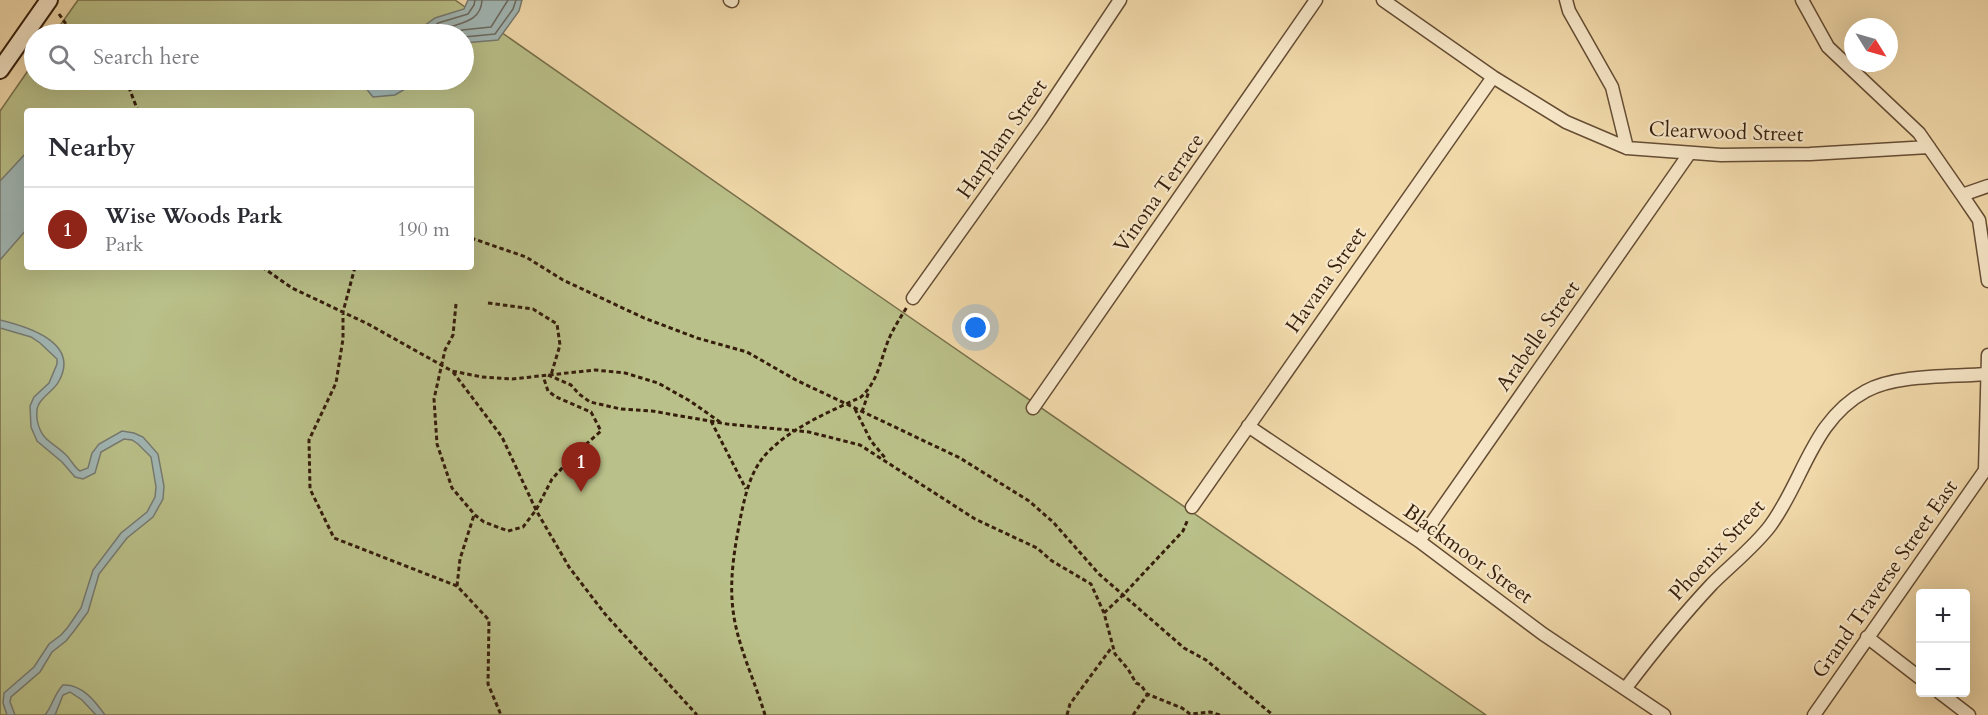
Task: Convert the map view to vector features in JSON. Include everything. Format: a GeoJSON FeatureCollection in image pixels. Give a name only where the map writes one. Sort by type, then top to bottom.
{"type":"FeatureCollection","features":[{"type":"Feature","properties":{"kind":"street"},"geometry":{"type":"LineString","coordinates":[[32,24],[49,0]]}},
{"type":"Feature","properties":{"kind":"street","name":"Harpham Street"},"geometry":{"type":"LineString","coordinates":[[913,298],[1040,120],[1120,0]]}},
{"type":"Feature","properties":{"kind":"street","name":"Vinona Terrace"},"geometry":{"type":"LineString","coordinates":[[1033,408],[1316,0]]}},
{"type":"Feature","properties":{"kind":"street","name":"Clearwood Street"},"geometry":{"type":"LineString","coordinates":[[1383,0],[1493,77],[1566,122],[1628,148],[1689,154],[1810,154],[1929,147]]}},
{"type":"Feature","properties":{"kind":"street"},"geometry":{"type":"LineString","coordinates":[[1566,0],[1569,10],[1612,87],[1628,148]]}},
{"type":"Feature","properties":{"kind":"street"},"geometry":{"type":"LineString","coordinates":[[1803,0],[1828,46],[1919,133],[1979,220],[1988,281]]}},
{"type":"Feature","properties":{"kind":"street"},"geometry":{"type":"LineString","coordinates":[[0,70],[24,36]]}},
{"type":"Feature","properties":{"kind":"street","name":"Havana Street"},"geometry":{"type":"LineString","coordinates":[[1192,507],[1493,77]]}},
{"type":"Feature","properties":{"kind":"street","name":"Arabelle Street"},"geometry":{"type":"LineString","coordinates":[[1419,541],[1689,154]]}},
{"type":"Feature","properties":{"kind":"street"},"geometry":{"type":"LineString","coordinates":[[1962,195],[1988,186]]}},
{"type":"Feature","properties":{"kind":"street"},"geometry":{"type":"LineString","coordinates":[[1987,468],[1988,355]]}},
{"type":"Feature","properties":{"kind":"street","name":"Phoenix Street"},"geometry":{"type":"LineString","coordinates":[[1625,689],[1683,615],[1768,528],[1782,508],[1826,424],[1844,405],[1868,390],[1892,381],[1987,374]]}},
{"type":"Feature","properties":{"kind":"street","name":"Blackmoor Street"},"geometry":{"type":"LineString","coordinates":[[1248,426],[1419,541],[1543,634],[1664,715]]}},
{"type":"Feature","properties":{"kind":"street","name":"Grand Traverse Street East"},"geometry":{"type":"LineString","coordinates":[[1814,715],[1987,468]]}},
{"type":"Feature","properties":{"kind":"street"},"geometry":{"type":"LineString","coordinates":[[1867,637],[1916,675]]}},
{"type":"Feature","properties":{"kind":"street"},"geometry":{"type":"LineString","coordinates":[[1944,697],[1969,715]]}},
{"type":"Feature","properties":{"kind":"path"},"geometry":{"type":"LineString","coordinates":[[49,0],[66,24]]}},
{"type":"Feature","properties":{"kind":"path"},"geometry":{"type":"LineString","coordinates":[[130,90],[137,108]]}},
{"type":"Feature","properties":{"kind":"path"},"geometry":{"type":"LineString","coordinates":[[474,239],[526,257],[563,280],[644,318],[697,338],[747,352],[795,380],[960,458],[1029,501],[1053,522],[1099,574],[1123,596],[1184,648],[1206,660],[1273,715]]}},
{"type":"Feature","properties":{"kind":"path"},"geometry":{"type":"LineString","coordinates":[[266,270],[292,288],[368,324],[452,371],[482,377],[512,379],[595,370],[625,373],[658,383],[690,400],[721,423]]}},
{"type":"Feature","properties":{"kind":"path"},"geometry":{"type":"LineString","coordinates":[[354,270],[343,312],[336,383],[309,440],[310,489],[334,538],[457,586],[489,620],[488,684],[501,715]]}},
{"type":"Feature","properties":{"kind":"path"},"geometry":{"type":"LineString","coordinates":[[862,412],[892,333],[913,298]]}},
{"type":"Feature","properties":{"kind":"path"},"geometry":{"type":"LineString","coordinates":[[456,304],[453,335],[445,350],[434,399],[437,444],[452,488],[484,522],[508,531],[522,527],[536,510],[552,479],[601,431],[591,412],[556,397],[548,391],[547,375],[560,345],[557,324],[533,309],[488,303]]}},
{"type":"Feature","properties":{"kind":"path"},"geometry":{"type":"LineString","coordinates":[[452,371],[502,437],[536,510],[569,567],[605,614],[697,715]]}},
{"type":"Feature","properties":{"kind":"path"},"geometry":{"type":"LineString","coordinates":[[547,375],[571,385],[590,402],[621,409],[809,432],[860,445],[975,519],[1037,548],[1052,561],[1091,584],[1104,613],[1114,654],[1128,669],[1136,683],[1141,685],[1148,694],[1182,708],[1190,714],[1210,712],[1220,715]]}},
{"type":"Feature","properties":{"kind":"path"},"geometry":{"type":"LineString","coordinates":[[765,715],[748,668],[733,611],[732,574],[737,536],[749,481],[768,452],[794,431],[861,397],[869,389]]}},
{"type":"Feature","properties":{"kind":"path"},"geometry":{"type":"LineString","coordinates":[[854,408],[871,441],[889,462]]}},
{"type":"Feature","properties":{"kind":"path"},"geometry":{"type":"LineString","coordinates":[[711,421],[747,490]]}},
{"type":"Feature","properties":{"kind":"path"},"geometry":{"type":"LineString","coordinates":[[1104,613],[1123,596],[1183,531],[1192,507]]}},
{"type":"Feature","properties":{"kind":"path"},"geometry":{"type":"LineString","coordinates":[[457,586],[460,559],[475,515]]}},
{"type":"Feature","properties":{"kind":"path"},"geometry":{"type":"LineString","coordinates":[[1067,715],[1070,704],[1112,647]]}},
{"type":"Feature","properties":{"kind":"path"},"geometry":{"type":"LineString","coordinates":[[1133,715],[1148,694]]}},
{"type":"Feature","properties":{"kind":"green space"},"geometry":{"type":"Polygon","coordinates":[[[78,0],[455,0],[1486,715],[0,715],[0,111],[24,76],[24,90],[474,90],[474,24],[61,24],[78,0]]]}},
{"type":"Feature","properties":{"kind":"water"},"geometry":{"type":"Polygon","coordinates":[[[468,0],[522,0],[519,11],[498,40],[474,42],[474,24],[427,24],[435,18],[464,9],[468,0]]]}},
{"type":"Feature","properties":{"kind":"water"},"geometry":{"type":"Polygon","coordinates":[[[367,90],[403,90],[395,95],[373,97],[367,90]]]}},
{"type":"Feature","properties":{"kind":"water"},"geometry":{"type":"Polygon","coordinates":[[[24,155],[24,232],[0,260],[0,181],[24,155]]]}},
{"type":"Feature","properties":{"kind":"water"},"geometry":{"type":"Polygon","coordinates":[[[0,320],[37,332],[57,347],[63,356],[64,368],[59,381],[42,399],[37,409],[39,427],[45,438],[63,452],[80,471],[88,468],[92,453],[99,444],[122,431],[134,433],[143,437],[158,454],[164,486],[163,499],[153,517],[127,538],[99,574],[88,612],[66,641],[52,652],[40,672],[11,697],[10,702],[15,715],[7,715],[3,703],[4,693],[34,667],[49,644],[68,627],[81,608],[93,570],[121,533],[147,512],[155,497],[156,487],[151,457],[132,440],[124,439],[101,452],[95,473],[83,479],[75,477],[62,462],[37,441],[31,427],[30,406],[34,397],[49,383],[57,359],[31,337],[0,328],[0,320]]]}},
{"type":"Feature","properties":{"kind":"water"},"geometry":{"type":"Polygon","coordinates":[[[63,685],[82,690],[105,715],[96,715],[82,700],[70,692],[63,695],[55,715],[45,715],[63,685]]]}},
{"type":"Feature","properties":{"kind":"place","name":"Wise Woods Park"},"geometry":{"type":"Point","coordinates":[581,492]}}]}
